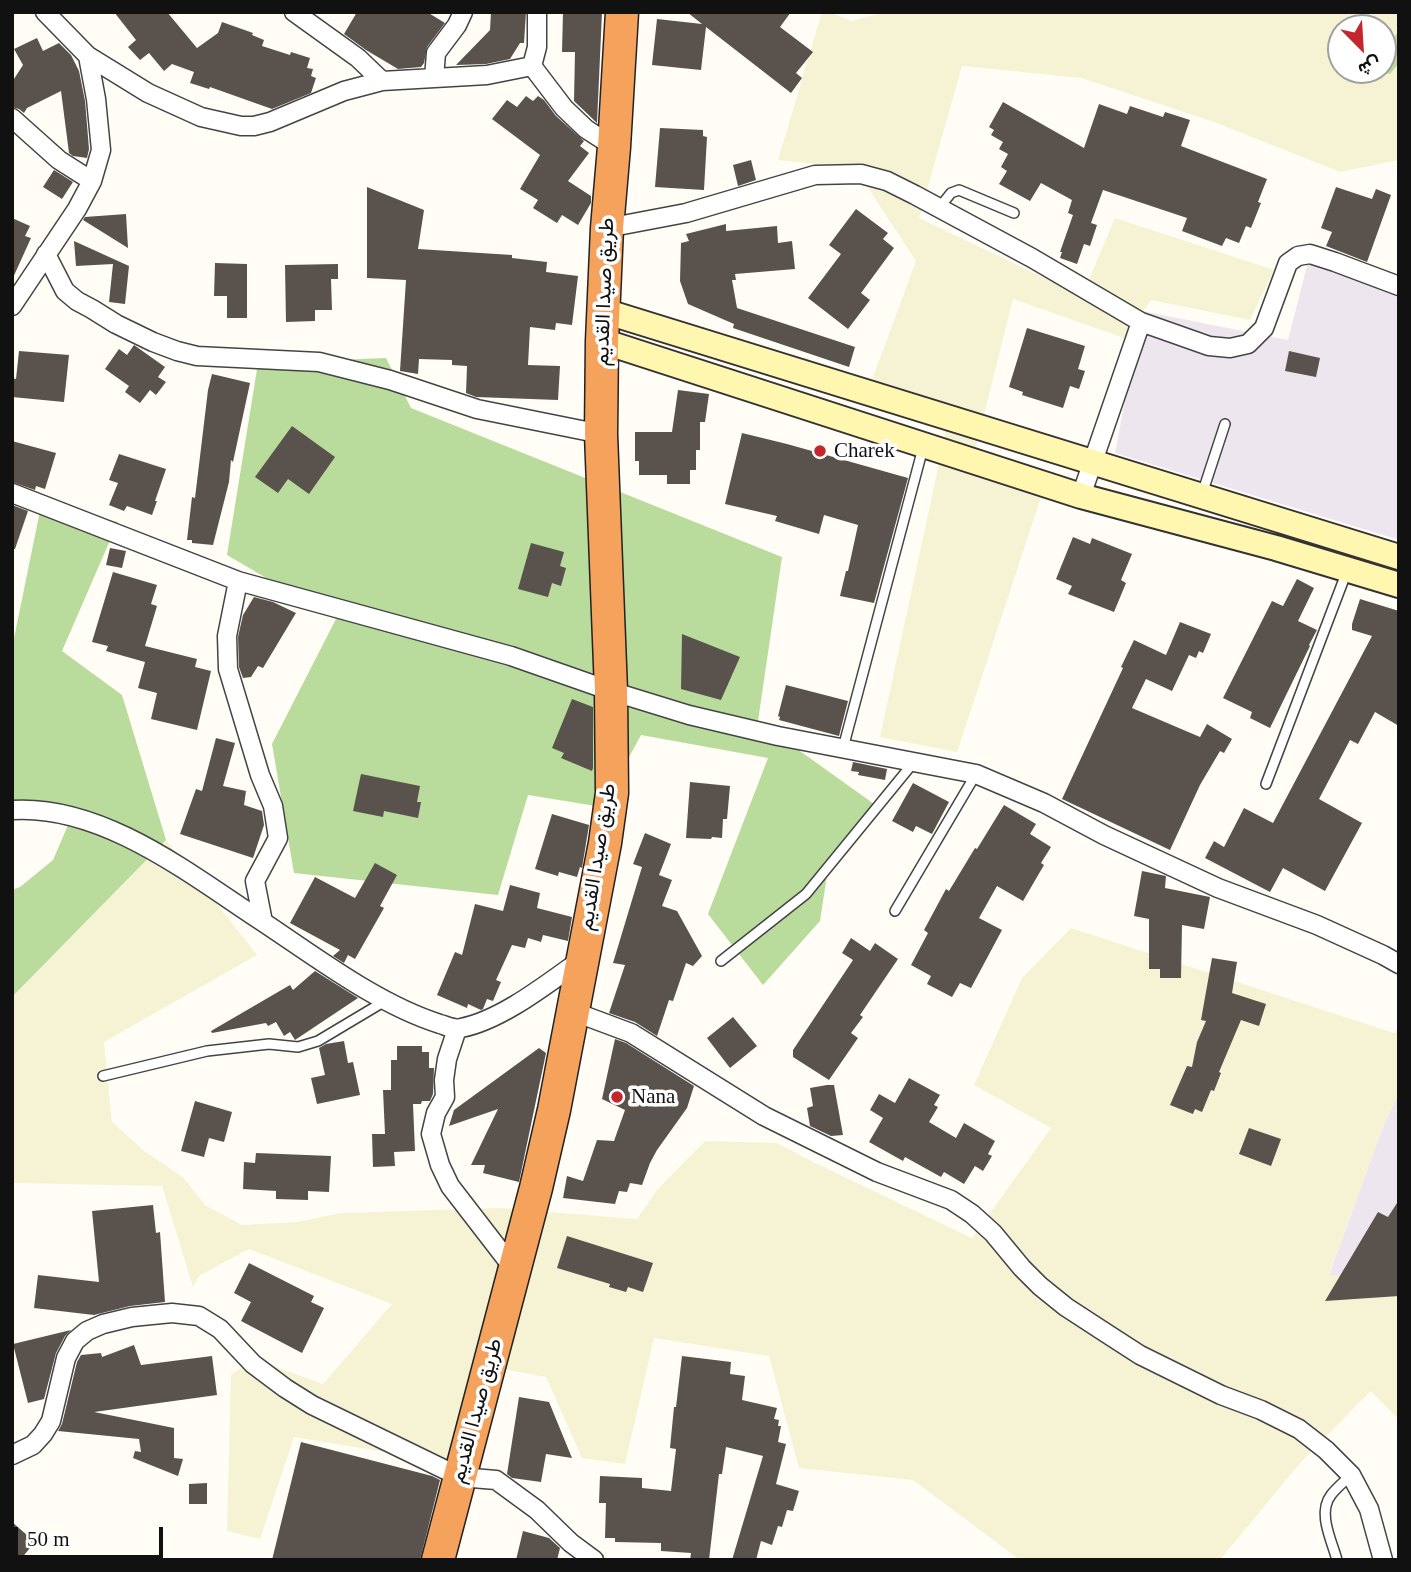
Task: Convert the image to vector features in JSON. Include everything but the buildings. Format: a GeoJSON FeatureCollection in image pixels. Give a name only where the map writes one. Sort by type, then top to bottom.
{"type":"FeatureCollection","features":[{"type":"Feature","properties":{"kind":"highway","name":"طريق صيدا القديم"},"geometry":{"type":"LineString","coordinates":[[438,1560],[554,1110],[612,793],[611,691],[601,434],[607,228],[622,12]]}},
{"type":"Feature","properties":{"kind":"street"},"geometry":{"type":"LineString","coordinates":[[45,12],[88,56],[148,93],[201,117],[241,126],[270,122],[344,91],[382,81],[487,75],[532,66]]}},
{"type":"Feature","properties":{"kind":"street"},"geometry":{"type":"LineString","coordinates":[[294,12],[358,58],[382,81]]}},
{"type":"Feature","properties":{"kind":"street"},"geometry":{"type":"LineString","coordinates":[[434,78],[436,54],[463,12]]}},
{"type":"Feature","properties":{"kind":"street"},"geometry":{"type":"LineString","coordinates":[[532,66],[537,47],[537,12]]}},
{"type":"Feature","properties":{"kind":"street"},"geometry":{"type":"LineString","coordinates":[[12,306],[77,209],[92,181],[101,150],[88,56]]}},
{"type":"Feature","properties":{"kind":"street"},"geometry":{"type":"LineString","coordinates":[[532,66],[564,108],[586,129],[614,147]]}},
{"type":"Feature","properties":{"kind":"street"},"geometry":{"type":"LineString","coordinates":[[12,118],[59,160],[92,181]]}},
{"type":"Feature","properties":{"kind":"street"},"geometry":{"type":"LineString","coordinates":[[607,228],[686,213],[816,175],[861,174],[887,181],[939,208],[1032,258],[1141,322],[1209,345],[1230,348],[1248,344],[1264,328],[1288,263],[1298,256],[1310,254],[1335,261],[1399,286]]}},
{"type":"Feature","properties":{"kind":"street"},"geometry":{"type":"LineString","coordinates":[[46,254],[65,291],[77,301],[116,324],[177,351],[197,356],[319,362],[390,380],[477,409],[601,434]]}},
{"type":"Feature","properties":{"kind":"street"},"geometry":{"type":"LineString","coordinates":[[1081,496],[1141,322]]}},
{"type":"Feature","properties":{"kind":"street"},"geometry":{"type":"LineString","coordinates":[[603,326],[924,444],[1081,496],[1399,584]]}},
{"type":"Feature","properties":{"kind":"street"},"geometry":{"type":"LineString","coordinates":[[603,326],[1093,462],[1399,557]]}},
{"type":"Feature","properties":{"kind":"street"},"geometry":{"type":"LineString","coordinates":[[12,493],[238,581],[512,656],[689,715],[778,736],[976,774],[1044,803],[1104,835],[1218,888],[1317,925],[1399,964]]}},
{"type":"Feature","properties":{"kind":"street"},"geometry":{"type":"LineString","coordinates":[[238,581],[227,636],[228,669],[273,806],[278,838],[255,881],[263,922]]}},
{"type":"Feature","properties":{"kind":"street"},"geometry":{"type":"LineString","coordinates":[[12,810],[33,808],[74,815],[121,833],[178,866],[385,1001],[424,1019],[457,1029],[496,1015],[532,995],[582,959]]}},
{"type":"Feature","properties":{"kind":"street"},"geometry":{"type":"LineString","coordinates":[[572,1011],[631,1033],[764,1116],[877,1172],[951,1200],[993,1233],[1021,1268],[1066,1307],[1140,1355],[1299,1429],[1326,1450],[1351,1475],[1369,1509],[1383,1560]]}},
{"type":"Feature","properties":{"kind":"street"},"geometry":{"type":"LineString","coordinates":[[457,1029],[447,1059],[445,1097],[436,1113],[432,1134],[440,1166],[450,1186],[514,1269]]}},
{"type":"Feature","properties":{"kind":"street"},"geometry":{"type":"LineString","coordinates":[[12,1455],[33,1445],[44,1434],[51,1421],[66,1358],[75,1341],[87,1331],[132,1317],[173,1313],[199,1316],[220,1329],[253,1364],[312,1405],[460,1477],[496,1480],[537,1510],[571,1543],[594,1560]]}},
{"type":"Feature","properties":{"kind":"lane"},"geometry":{"type":"LineString","coordinates":[[939,208],[951,193],[959,190],[1014,213]]}},
{"type":"Feature","properties":{"kind":"lane"},"geometry":{"type":"LineString","coordinates":[[1201,496],[1225,425]]}},
{"type":"Feature","properties":{"kind":"lane"},"geometry":{"type":"LineString","coordinates":[[843,748],[924,444]]}},
{"type":"Feature","properties":{"kind":"lane"},"geometry":{"type":"LineString","coordinates":[[1266,784],[1348,569]]}},
{"type":"Feature","properties":{"kind":"lane"},"geometry":{"type":"LineString","coordinates":[[721,961],[806,894],[914,762]]}},
{"type":"Feature","properties":{"kind":"lane"},"geometry":{"type":"LineString","coordinates":[[895,911],[976,774]]}},
{"type":"Feature","properties":{"kind":"lane"},"geometry":{"type":"LineString","coordinates":[[103,1076],[207,1051],[269,1044],[298,1047],[318,1041],[385,1001]]}},
{"type":"Feature","properties":{"kind":"lane"},"geometry":{"type":"LineString","coordinates":[[1337,1560],[1325,1518],[1326,1508],[1329,1496],[1351,1475]]}},
{"type":"Feature","properties":{"kind":"shaded area"},"geometry":{"type":"Polygon","coordinates":[[[822,12],[852,21],[885,12],[1399,12],[1399,160],[1340,172],[1214,122],[1081,78],[962,66],[919,218],[1082,296],[1115,218],[1274,270],[1250,320],[1151,300],[1124,338],[1013,299],[976,447],[1048,476],[957,752],[880,737],[946,431],[866,396],[916,261],[855,168],[778,160],[822,12]]]}},
{"type":"Feature","properties":{"kind":"shaded area"},"geometry":{"type":"Polygon","coordinates":[[[1310,254],[1399,297],[1399,540],[1115,453],[1142,311],[1288,340],[1310,254]]]}},
{"type":"Feature","properties":{"kind":"shaded area"},"geometry":{"type":"Polygon","coordinates":[[[166,840],[257,955],[104,1042],[112,1122],[144,1151],[183,1177],[205,1205],[242,1225],[297,1222],[341,1213],[499,1208],[637,1219],[657,1190],[705,1141],[777,1143],[972,1238],[1051,1128],[974,1085],[1022,978],[1071,928],[1394,1033],[1399,1026],[1399,1092],[1382,1129],[1329,1274],[1399,1291],[1399,1420],[1371,1391],[1301,1462],[1220,1560],[1020,1560],[913,1480],[799,1468],[769,1356],[654,1338],[625,1464],[582,1458],[546,1377],[502,1369],[464,1465],[294,1437],[260,1539],[227,1531],[231,1375],[254,1359],[323,1384],[392,1304],[249,1249],[199,1276],[193,1287],[162,1186],[12,1183],[12,997],[166,840]]]}},
{"type":"Feature","properties":{"kind":"shaded area"},"geometry":{"type":"Polygon","coordinates":[[[1399,1092],[1399,1291],[1329,1275],[1382,1129],[1399,1092]]]}},
{"type":"Feature","properties":{"kind":"green space"},"geometry":{"type":"Polygon","coordinates":[[[1399,30],[1397,65],[1397,33],[1399,30]]]}},
{"type":"Feature","properties":{"kind":"green space"},"geometry":{"type":"Polygon","coordinates":[[[386,358],[411,408],[782,557],[758,721],[881,809],[827,875],[820,921],[763,985],[708,914],[768,758],[641,735],[602,807],[528,795],[498,895],[294,873],[272,744],[336,619],[227,555],[258,363],[386,358]]]}},
{"type":"Feature","properties":{"kind":"green space"},"geometry":{"type":"Polygon","coordinates":[[[40,503],[118,522],[62,651],[122,695],[166,840],[12,997],[12,890],[20,887],[53,860],[71,818],[12,799],[12,648],[40,503]]]}},
{"type":"Feature","properties":{"kind":"place","name":"Charek"},"geometry":{"type":"Point","coordinates":[820,451]}},
{"type":"Feature","properties":{"kind":"place","name":"Nana"},"geometry":{"type":"Point","coordinates":[617,1097]}}]}
